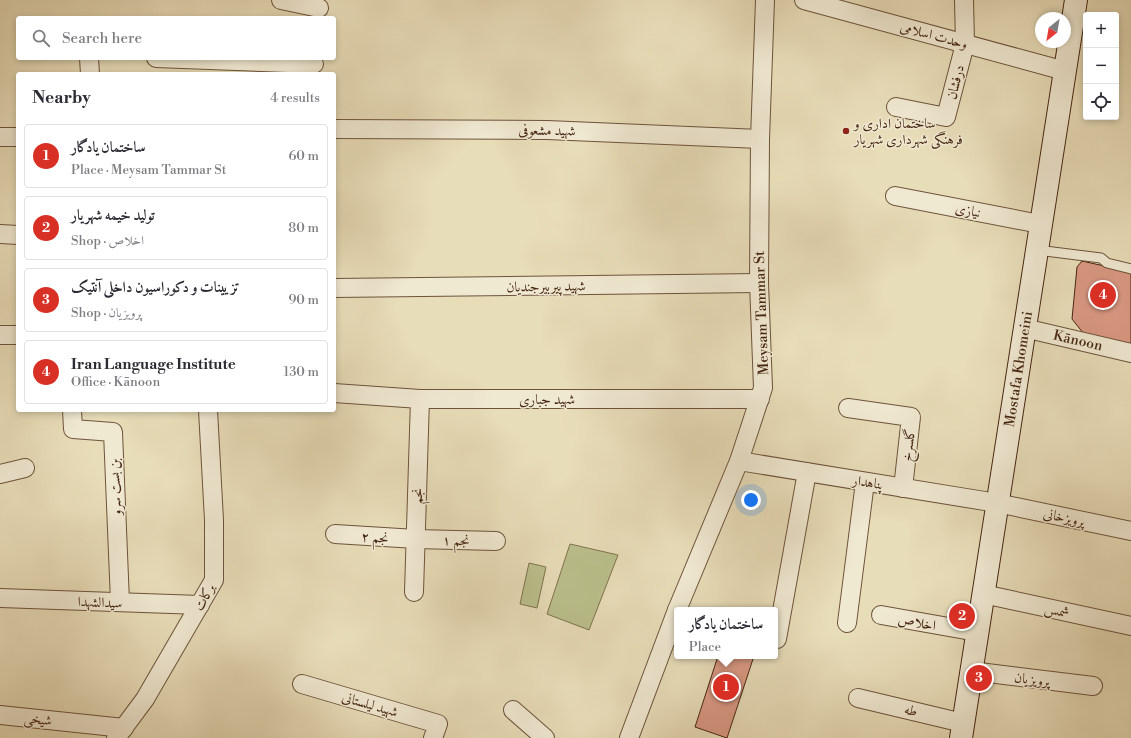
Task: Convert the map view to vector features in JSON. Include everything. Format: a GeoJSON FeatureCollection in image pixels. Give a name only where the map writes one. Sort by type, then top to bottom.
{"type":"FeatureCollection","features":[{"type":"Feature","properties":{"kind":"main road","name":"Mostafa Khomeini"},"geometry":{"type":"LineString","coordinates":[[962,730],[1076,0]]}},
{"type":"Feature","properties":{"kind":"street"},"geometry":{"type":"LineString","coordinates":[[281,0],[319,9]]}},
{"type":"Feature","properties":{"kind":"street","name":"Meysam Tammar St"},"geometry":{"type":"LineString","coordinates":[[678,607],[739,462],[763,388],[759,283],[760,139],[765,0]]}},
{"type":"Feature","properties":{"kind":"street","name":"وحدت اسلامی"},"geometry":{"type":"LineString","coordinates":[[804,0],[1065,71]]}},
{"type":"Feature","properties":{"kind":"street"},"geometry":{"type":"LineString","coordinates":[[964,0],[965,44]]}},
{"type":"Feature","properties":{"kind":"street","name":"درفشان"},"geometry":{"type":"LineString","coordinates":[[896,107],[946,117],[965,44]]}},
{"type":"Feature","properties":{"kind":"street"},"geometry":{"type":"LineString","coordinates":[[90,60],[90,72]]}},
{"type":"Feature","properties":{"kind":"street"},"geometry":{"type":"LineString","coordinates":[[201,60],[314,65]]}},
{"type":"Feature","properties":{"kind":"street"},"geometry":{"type":"LineString","coordinates":[[0,127],[0,137],[16,137]]}},
{"type":"Feature","properties":{"kind":"street","name":"شهید مشعوفی"},"geometry":{"type":"LineString","coordinates":[[336,129],[547,130],[760,139]]}},
{"type":"Feature","properties":{"kind":"street","name":"نیازی"},"geometry":{"type":"LineString","coordinates":[[895,196],[1040,224]]}},
{"type":"Feature","properties":{"kind":"street"},"geometry":{"type":"LineString","coordinates":[[0,234],[16,235]]}},
{"type":"Feature","properties":{"kind":"street","name":"شهید پیربیرجندیان"},"geometry":{"type":"LineString","coordinates":[[336,288],[759,283]]}},
{"type":"Feature","properties":{"kind":"street","name":"Kānoon"},"geometry":{"type":"LineString","coordinates":[[1024,328],[1131,352]]}},
{"type":"Feature","properties":{"kind":"street"},"geometry":{"type":"LineString","coordinates":[[0,335],[16,335]]}},
{"type":"Feature","properties":{"kind":"street","name":"شهید جباری"},"geometry":{"type":"LineString","coordinates":[[336,393],[420,400],[760,399]]}},
{"type":"Feature","properties":{"kind":"street","name":"نجم"},"geometry":{"type":"LineString","coordinates":[[414,592],[420,400]]}},
{"type":"Feature","properties":{"kind":"street","name":"گلسرخ"},"geometry":{"type":"LineString","coordinates":[[848,408],[911,417],[903,488]]}},
{"type":"Feature","properties":{"kind":"street","name":"بن بست سرو"},"geometry":{"type":"LineString","coordinates":[[72,412],[73,430],[113,432],[120,602]]}},
{"type":"Feature","properties":{"kind":"street","name":"برکات"},"geometry":{"type":"LineString","coordinates":[[120,733],[145,699],[214,580],[214,520],[208,412]]}},
{"type":"Feature","properties":{"kind":"street","name":"پناهدار"},"geometry":{"type":"LineString","coordinates":[[739,462],[997,503]]}},
{"type":"Feature","properties":{"kind":"street"},"geometry":{"type":"LineString","coordinates":[[0,474],[25,468]]}},
{"type":"Feature","properties":{"kind":"street"},"geometry":{"type":"LineString","coordinates":[[778,633],[807,472]]}},
{"type":"Feature","properties":{"kind":"street"},"geometry":{"type":"LineString","coordinates":[[846,623],[865,482]]}},
{"type":"Feature","properties":{"kind":"street","name":"پرویزخانی"},"geometry":{"type":"LineString","coordinates":[[997,503],[1131,531]]}},
{"type":"Feature","properties":{"kind":"street","name":"نجم ۲"},"geometry":{"type":"LineString","coordinates":[[335,534],[416,539]]}},
{"type":"Feature","properties":{"kind":"street","name":"نجم ۱"},"geometry":{"type":"LineString","coordinates":[[416,539],[496,541]]}},
{"type":"Feature","properties":{"kind":"street","name":"شمس"},"geometry":{"type":"LineString","coordinates":[[983,594],[1131,626]]}},
{"type":"Feature","properties":{"kind":"street","name":"سیدالشهدا"},"geometry":{"type":"LineString","coordinates":[[0,598],[200,605]]}},
{"type":"Feature","properties":{"kind":"street","name":"اخلاص"},"geometry":{"type":"LineString","coordinates":[[881,615],[977,632]]}},
{"type":"Feature","properties":{"kind":"street","name":"Meysam Tammar St"},"geometry":{"type":"LineString","coordinates":[[630,738],[671,637],[674,624]]}},
{"type":"Feature","properties":{"kind":"street","name":"پرویزیان"},"geometry":{"type":"LineString","coordinates":[[971,671],[1093,686]]}},
{"type":"Feature","properties":{"kind":"street","name":"شهید لیلستانی"},"geometry":{"type":"LineString","coordinates":[[302,684],[436,731]]}},
{"type":"Feature","properties":{"kind":"street","name":"طه"},"geometry":{"type":"LineString","coordinates":[[858,698],[962,730]]}},
{"type":"Feature","properties":{"kind":"street"},"geometry":{"type":"LineString","coordinates":[[513,710],[545,738]]}},
{"type":"Feature","properties":{"kind":"street","name":"شیخی"},"geometry":{"type":"LineString","coordinates":[[0,715],[120,733]]}},
{"type":"Feature","properties":{"kind":"lane"},"geometry":{"type":"LineString","coordinates":[[1037,250],[1101,258],[1107,263],[1131,269]]}},
{"type":"Feature","properties":{"kind":"green space"},"geometry":{"type":"Polygon","coordinates":[[[570,544],[618,555],[589,630],[547,614],[570,544]]]}},
{"type":"Feature","properties":{"kind":"green space"},"geometry":{"type":"Polygon","coordinates":[[[529,563],[546,567],[537,608],[520,604],[529,563]]]}},
{"type":"Feature","properties":{"kind":"building"},"geometry":{"type":"Polygon","coordinates":[[[1082,261],[1131,272],[1131,345],[1084,334],[1072,319],[1077,267],[1082,261]]]}},
{"type":"Feature","properties":{"kind":"building"},"geometry":{"type":"Polygon","coordinates":[[[717,659],[753,659],[727,738],[695,727],[717,659]]]}},
{"type":"Feature","properties":{"kind":"place","name":"ساختمان اداری و فرهنگی شهرداری شهریار"},"geometry":{"type":"Point","coordinates":[846,131]}},
{"type":"Feature","properties":{"kind":"place","name":"Iran Language Institute"},"geometry":{"type":"Point","coordinates":[1103,295]}},
{"type":"Feature","properties":{"kind":"place","name":"تولید خیمه شهریار"},"geometry":{"type":"Point","coordinates":[962,616]}},
{"type":"Feature","properties":{"kind":"place","name":"تزیینات و دکوراسیون داخلی آنتیک"},"geometry":{"type":"Point","coordinates":[979,678]}},
{"type":"Feature","properties":{"kind":"place","name":"ساختمان یادگار"},"geometry":{"type":"Point","coordinates":[726,687]}}]}
